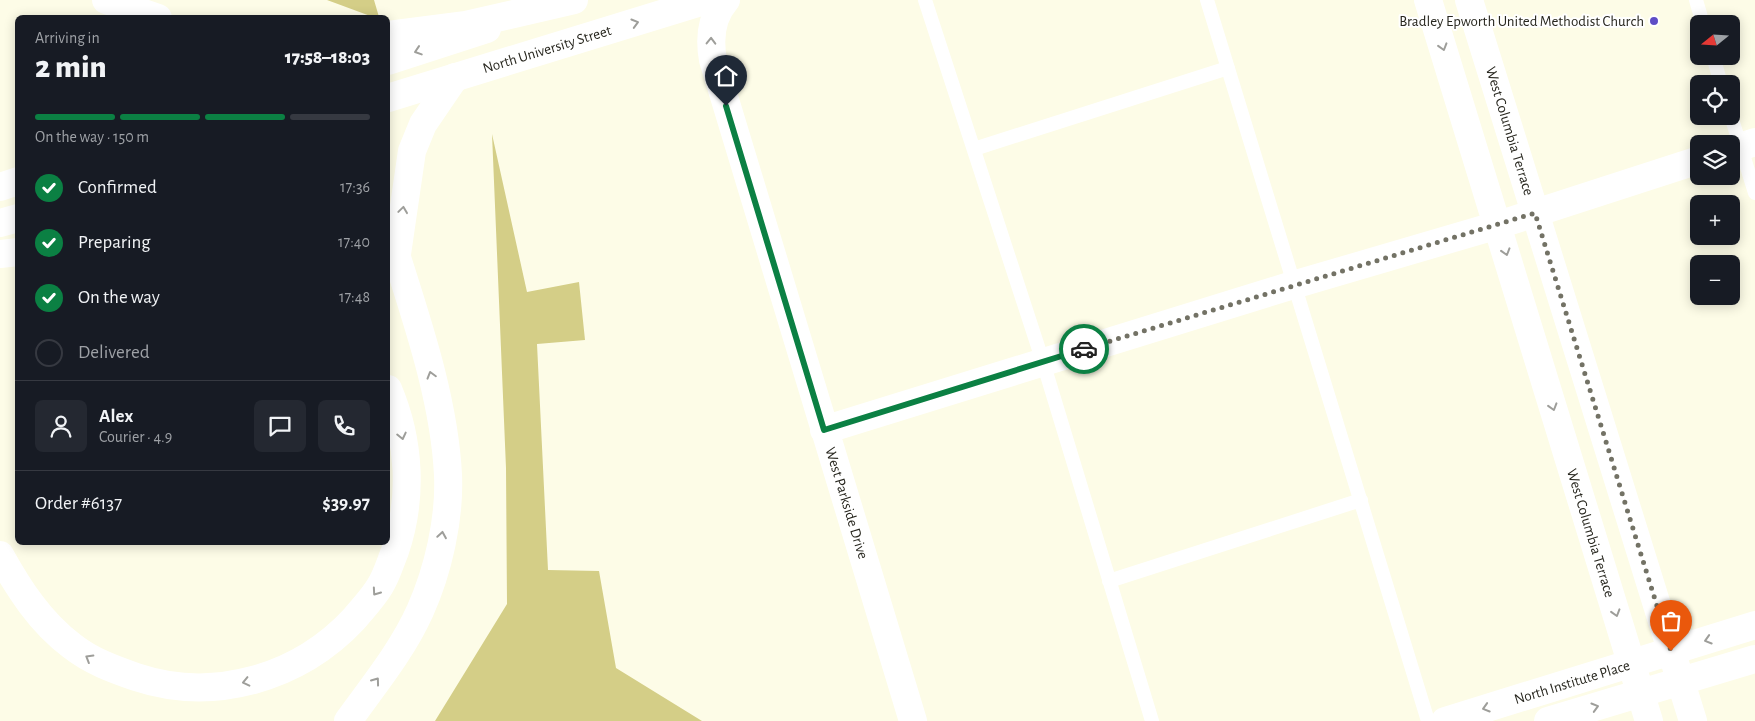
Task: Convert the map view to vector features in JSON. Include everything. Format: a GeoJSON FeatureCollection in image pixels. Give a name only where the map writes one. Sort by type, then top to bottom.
{"type":"FeatureCollection","features":[{"type":"Feature","properties":{"kind":"main road"},"geometry":{"type":"LineString","coordinates":[[106,0],[149,15]]}},
{"type":"Feature","properties":{"kind":"main road"},"geometry":{"type":"LineString","coordinates":[[390,35],[466,25],[574,0]]}},
{"type":"Feature","properties":{"kind":"main road"},"geometry":{"type":"LineString","coordinates":[[390,60],[581,0]]}},
{"type":"Feature","properties":{"kind":"main road","name":"North University Street"},"geometry":{"type":"LineString","coordinates":[[390,97],[708,0]]}},
{"type":"Feature","properties":{"kind":"main road","name":"West Parkside Drive"},"geometry":{"type":"LineString","coordinates":[[726,0],[715,17],[711,42],[713,60],[912,721]]}},
{"type":"Feature","properties":{"kind":"main road","name":"West Columbia Terrace"},"geometry":{"type":"LineString","coordinates":[[1428,0],[1649,721]]}},
{"type":"Feature","properties":{"kind":"main road","name":"West Columbia Terrace"},"geometry":{"type":"LineString","coordinates":[[1469,0],[1693,721]]}},
{"type":"Feature","properties":{"kind":"main road"},"geometry":{"type":"LineString","coordinates":[[396,258],[412,151],[423,124],[455,77]]}},
{"type":"Feature","properties":{"kind":"main road"},"geometry":{"type":"LineString","coordinates":[[824,430],[1293,285],[1498,225],[1690,163]]}},
{"type":"Feature","properties":{"kind":"main road"},"geometry":{"type":"LineString","coordinates":[[0,187],[15,182]]}},
{"type":"Feature","properties":{"kind":"main road"},"geometry":{"type":"LineString","coordinates":[[0,223],[15,219]]}},
{"type":"Feature","properties":{"kind":"main road"},"geometry":{"type":"LineString","coordinates":[[348,721],[398,650],[420,612],[436,569],[446,509],[448,475],[439,405],[390,236]]}},
{"type":"Feature","properties":{"kind":"main road"},"geometry":{"type":"LineString","coordinates":[[0,254],[15,252]]}},
{"type":"Feature","properties":{"kind":"main road"},"geometry":{"type":"LineString","coordinates":[[0,555],[19,587],[44,621],[72,646],[108,668],[164,685],[186,688],[210,688],[264,678],[304,659],[331,641],[367,604],[380,587],[390,566],[402,530],[408,482],[403,440],[390,394]]}},
{"type":"Feature","properties":{"kind":"main road","name":"North Institute Place"},"geometry":{"type":"LineString","coordinates":[[1446,721],[1755,625]]}},
{"type":"Feature","properties":{"kind":"main road","name":"North Institute Place"},"geometry":{"type":"LineString","coordinates":[[1548,721],[1755,658]]}},
{"type":"Feature","properties":{"kind":"lane"},"geometry":{"type":"LineString","coordinates":[[925,0],[1043,362],[1152,721]]}},
{"type":"Feature","properties":{"kind":"lane"},"geometry":{"type":"LineString","coordinates":[[1207,0],[1428,721]]}},
{"type":"Feature","properties":{"kind":"lane"},"geometry":{"type":"LineString","coordinates":[[1696,0],[1700,15]]}},
{"type":"Feature","properties":{"kind":"lane"},"geometry":{"type":"LineString","coordinates":[[974,150],[1228,68]]}},
{"type":"Feature","properties":{"kind":"lane"},"geometry":{"type":"LineString","coordinates":[[1734,125],[1755,193]]}},
{"type":"Feature","properties":{"kind":"lane"},"geometry":{"type":"LineString","coordinates":[[1108,581],[1361,500]]}},
{"type":"Feature","properties":{"kind":"shaded area"},"geometry":{"type":"Polygon","coordinates":[[[327,0],[374,0],[378,15],[368,15],[327,0]]]}},
{"type":"Feature","properties":{"kind":"shaded area"},"geometry":{"type":"Polygon","coordinates":[[[492,134],[527,292],[579,282],[585,340],[537,344],[548,570],[599,571],[616,668],[702,721],[435,721],[507,604],[506,468],[492,134]]]}},
{"type":"Feature","properties":{"kind":"way so far"},"geometry":{"type":"LineString","coordinates":[[1084,349],[1535,213],[1671,651]]}},
{"type":"Feature","properties":{"kind":"place","name":"Bradley Epworth United Methodist Church"},"geometry":{"type":"Point","coordinates":[1654,21]}},
{"type":"Feature","properties":{"kind":"route"},"geometry":{"type":"LineString","coordinates":[[726,106],[824,430],[1084,349]]}}]}
